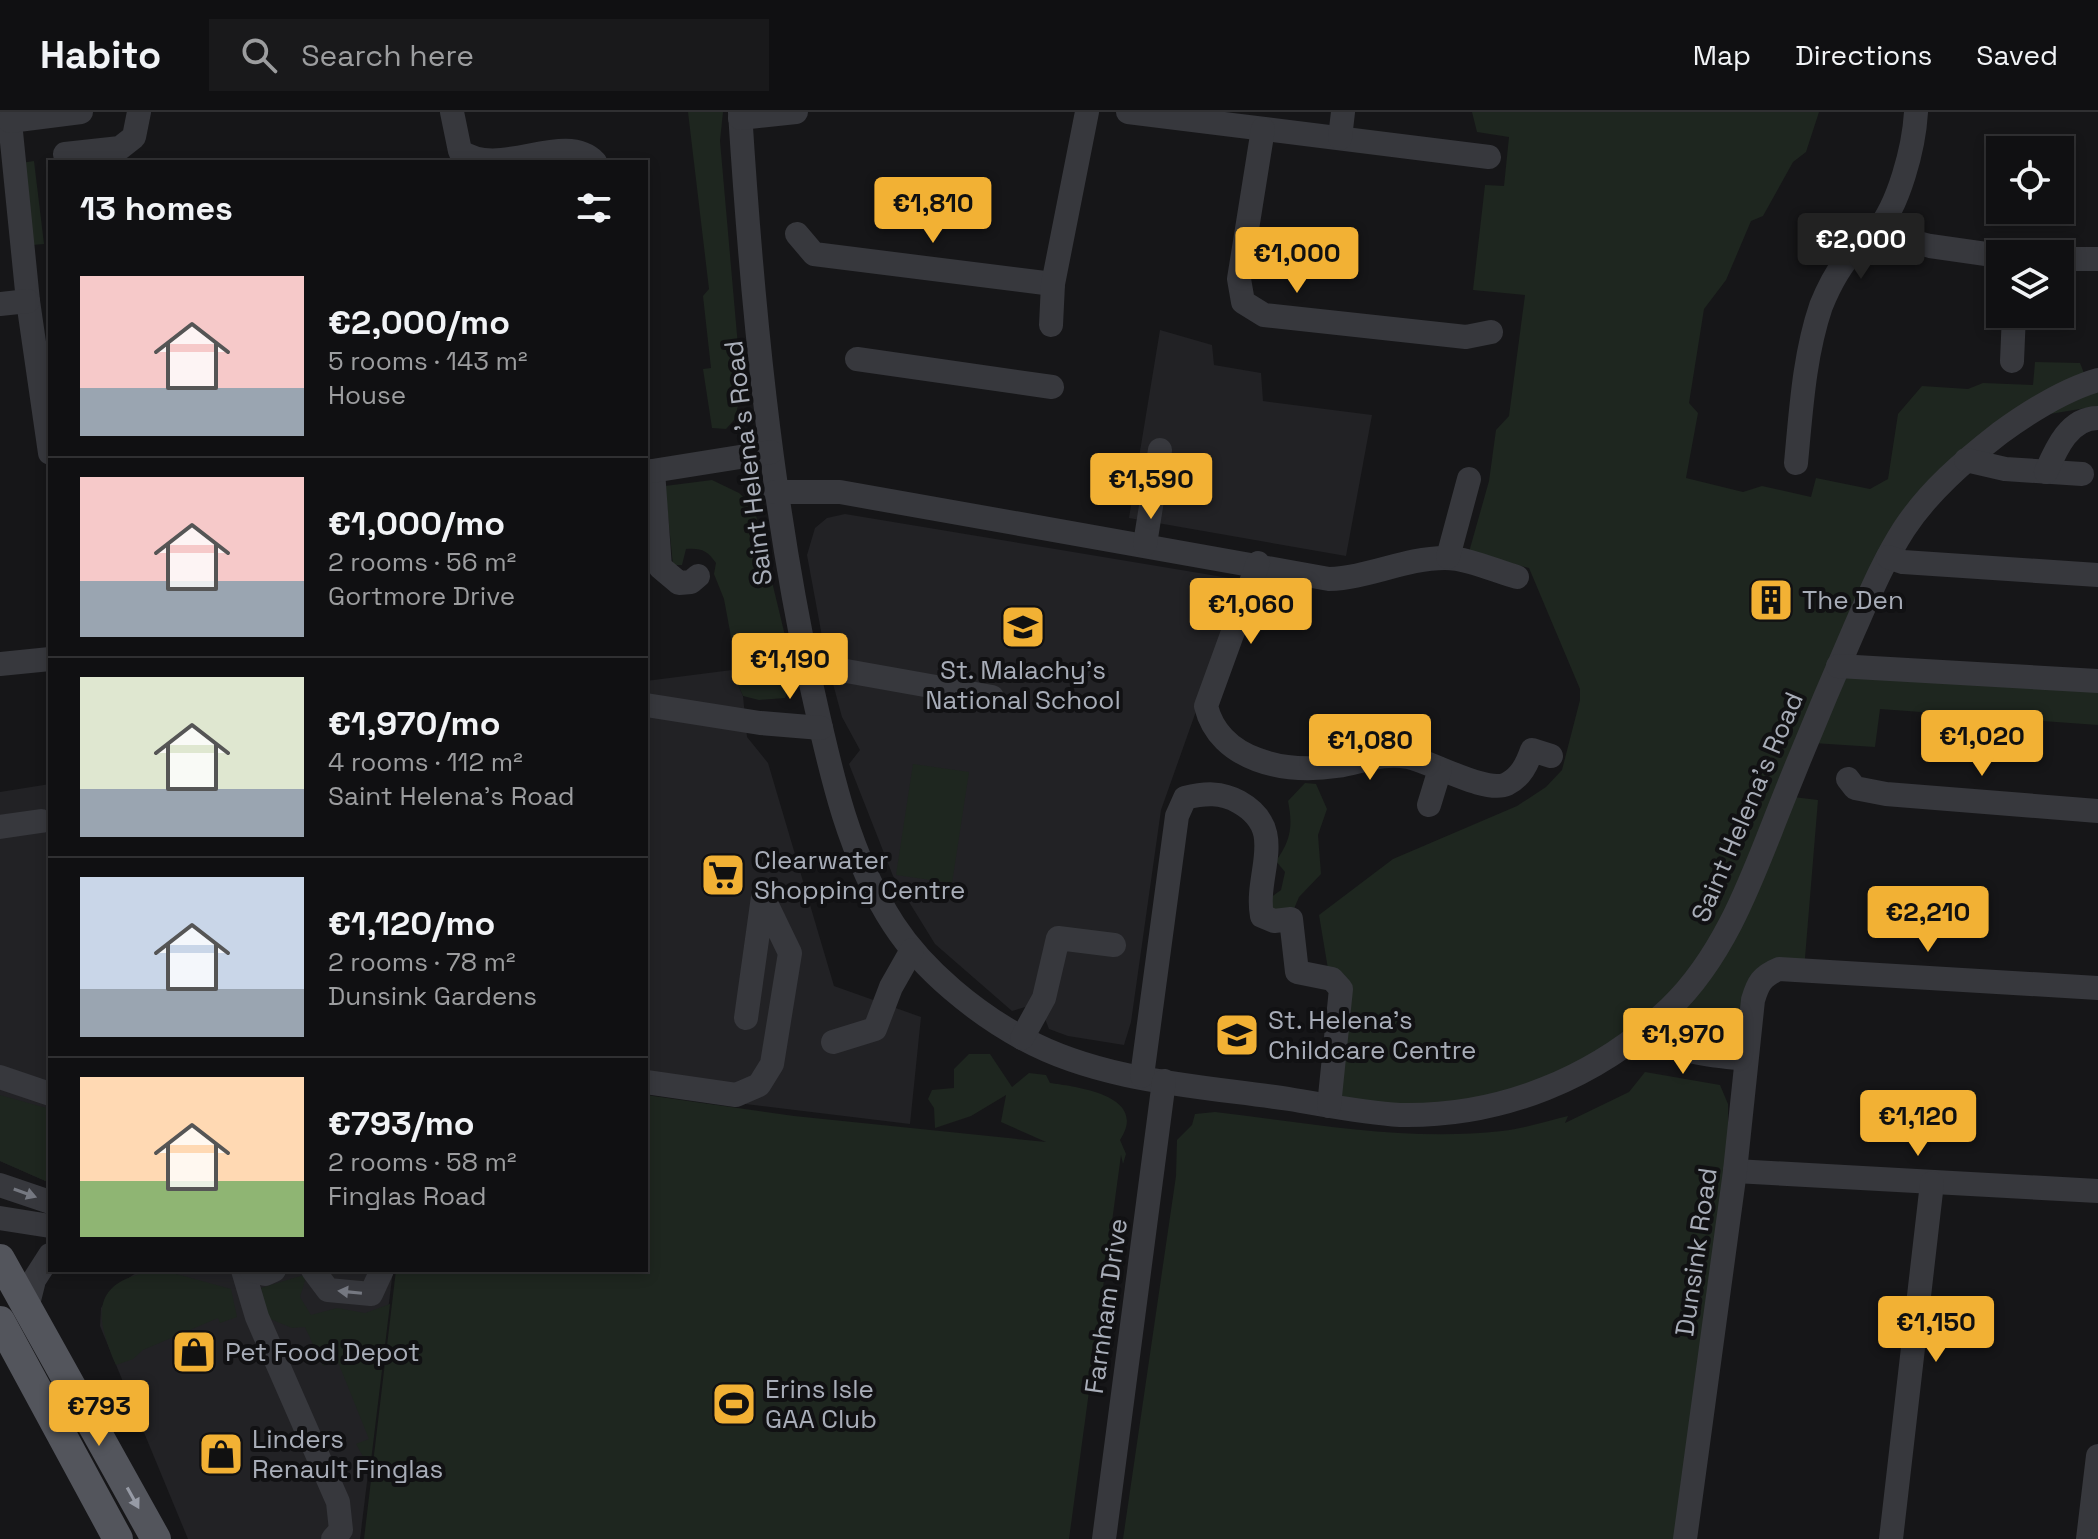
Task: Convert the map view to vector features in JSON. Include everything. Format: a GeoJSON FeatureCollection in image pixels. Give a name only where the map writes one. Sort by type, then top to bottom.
{"type":"FeatureCollection","features":[{"type":"Feature","properties":{"kind":"main road"},"geometry":{"type":"LineString","coordinates":[[0,1259],[13,1314],[118,1539]]}},
{"type":"Feature","properties":{"kind":"main road"},"geometry":{"type":"LineString","coordinates":[[13,1314],[156,1539]]}},
{"type":"Feature","properties":{"kind":"street"},"geometry":{"type":"LineString","coordinates":[[48,439],[28,301],[10,117],[81,112]]}},
{"type":"Feature","properties":{"kind":"street"},"geometry":{"type":"LineString","coordinates":[[65,154],[120,148],[134,137],[139,112]]}},
{"type":"Feature","properties":{"kind":"street"},"geometry":{"type":"LineString","coordinates":[[452,112],[460,151],[478,160]]}},
{"type":"Feature","properties":{"kind":"street"},"geometry":{"type":"LineString","coordinates":[[740,115],[796,112]]}},
{"type":"Feature","properties":{"kind":"street"},"geometry":{"type":"LineString","coordinates":[[1051,325],[1053,284],[1087,112]]}},
{"type":"Feature","properties":{"kind":"street"},"geometry":{"type":"LineString","coordinates":[[1128,112],[1166,114],[1489,157]]}},
{"type":"Feature","properties":{"kind":"street"},"geometry":{"type":"LineString","coordinates":[[1340,138],[1343,112]]}},
{"type":"Feature","properties":{"kind":"street"},"geometry":{"type":"LineString","coordinates":[[1796,463],[1805,374],[1822,306],[1838,272],[1857,247],[1876,232],[1898,189],[1915,139],[1916,112]]}},
{"type":"Feature","properties":{"kind":"street","name":"Saint Helena's Road"},"geometry":{"type":"LineString","coordinates":[[740,115],[775,492],[821,728],[845,822],[865,873],[912,950],[934,973],[1022,1038],[1075,1063],[1153,1079],[1393,1115],[1439,1114],[1518,1100],[1585,1071],[1646,1029],[1675,1003],[1728,930],[1838,666],[1888,557],[1931,494],[1966,460],[2020,419],[2080,385],[2098,380]]}},
{"type":"Feature","properties":{"kind":"street"},"geometry":{"type":"LineString","coordinates":[[1263,129],[1239,279],[1243,302],[1264,315],[1466,337],[1491,332]]}},
{"type":"Feature","properties":{"kind":"street"},"geometry":{"type":"LineString","coordinates":[[530,159],[567,151],[583,153],[592,160]]}},
{"type":"Feature","properties":{"kind":"street"},"geometry":{"type":"LineString","coordinates":[[1876,232],[1930,246],[1986,254]]}},
{"type":"Feature","properties":{"kind":"street"},"geometry":{"type":"LineString","coordinates":[[797,234],[814,254],[1053,284]]}},
{"type":"Feature","properties":{"kind":"street"},"geometry":{"type":"LineString","coordinates":[[2074,259],[2098,259]]}},
{"type":"Feature","properties":{"kind":"street"},"geometry":{"type":"LineString","coordinates":[[0,304],[28,301]]}},
{"type":"Feature","properties":{"kind":"street"},"geometry":{"type":"LineString","coordinates":[[2012,361],[2013,328]]}},
{"type":"Feature","properties":{"kind":"street"},"geometry":{"type":"LineString","coordinates":[[857,359],[1052,387]]}},
{"type":"Feature","properties":{"kind":"street"},"geometry":{"type":"LineString","coordinates":[[2046,472],[2071,428],[2089,418],[2098,418]]}},
{"type":"Feature","properties":{"kind":"street"},"geometry":{"type":"LineString","coordinates":[[1145,544],[1160,450]]}},
{"type":"Feature","properties":{"kind":"street"},"geometry":{"type":"LineString","coordinates":[[698,576],[691,582],[679,583],[660,567],[650,472],[771,452]]}},
{"type":"Feature","properties":{"kind":"street"},"geometry":{"type":"LineString","coordinates":[[1966,460],[1993,468],[2082,474]]}},
{"type":"Feature","properties":{"kind":"street"},"geometry":{"type":"LineString","coordinates":[[1448,557],[1469,479]]}},
{"type":"Feature","properties":{"kind":"street"},"geometry":{"type":"LineString","coordinates":[[775,492],[840,492],[1258,563],[1329,579],[1347,579],[1400,563],[1448,557],[1517,577]]}},
{"type":"Feature","properties":{"kind":"street"},"geometry":{"type":"LineString","coordinates":[[1888,557],[1903,562],[2098,575]]}},
{"type":"Feature","properties":{"kind":"street"},"geometry":{"type":"LineString","coordinates":[[1258,563],[1212,680],[1206,706],[1211,727],[1224,742],[1246,756],[1282,765],[1335,766],[1378,755],[1408,757],[1489,786],[1506,785],[1526,767],[1532,750],[1551,756]]}},
{"type":"Feature","properties":{"kind":"street"},"geometry":{"type":"LineString","coordinates":[[0,664],[48,659]]}},
{"type":"Feature","properties":{"kind":"street"},"geometry":{"type":"LineString","coordinates":[[807,664],[992,697]]}},
{"type":"Feature","properties":{"kind":"street"},"geometry":{"type":"LineString","coordinates":[[1838,666],[2098,681]]}},
{"type":"Feature","properties":{"kind":"street"},"geometry":{"type":"LineString","coordinates":[[648,705],[760,723],[821,728]]}},
{"type":"Feature","properties":{"kind":"street"},"geometry":{"type":"LineString","coordinates":[[1429,805],[1440,769]]}},
{"type":"Feature","properties":{"kind":"street"},"geometry":{"type":"LineString","coordinates":[[1848,779],[1855,788],[1886,794],[2098,811]]}},
{"type":"Feature","properties":{"kind":"street","name":"Farnham Drive"},"geometry":{"type":"LineString","coordinates":[[1104,1539],[1153,1079],[1177,816],[1185,798],[1206,793],[1228,796],[1256,811],[1265,829],[1267,845],[1259,901],[1262,916],[1274,921],[1291,919],[1297,972],[1332,979],[1341,989],[1329,1106]]}},
{"type":"Feature","properties":{"kind":"street"},"geometry":{"type":"LineString","coordinates":[[0,827],[41,821]]}},
{"type":"Feature","properties":{"kind":"street"},"geometry":{"type":"LineString","coordinates":[[648,1082],[736,1095],[759,1085],[772,1064],[790,953],[763,897],[746,1018]]}},
{"type":"Feature","properties":{"kind":"street"},"geometry":{"type":"LineString","coordinates":[[1022,1038],[1044,998],[1058,938],[1114,945]]}},
{"type":"Feature","properties":{"kind":"street"},"geometry":{"type":"LineString","coordinates":[[833,1042],[875,1029],[891,987],[912,950]]}},
{"type":"Feature","properties":{"kind":"street","name":"Dunsink Road"},"geometry":{"type":"LineString","coordinates":[[1685,1539],[1735,1171],[1753,1000],[1758,983],[1779,969],[2098,988]]}},
{"type":"Feature","properties":{"kind":"street"},"geometry":{"type":"LineString","coordinates":[[1646,1029],[1673,1047],[1687,1052],[1746,1059]]}},
{"type":"Feature","properties":{"kind":"street"},"geometry":{"type":"LineString","coordinates":[[0,1077],[48,1093]]}},
{"type":"Feature","properties":{"kind":"street"},"geometry":{"type":"LineString","coordinates":[[1735,1171],[2098,1191]]}},
{"type":"Feature","properties":{"kind":"street"},"geometry":{"type":"LineString","coordinates":[[1891,1539],[1932,1183]]}},
{"type":"Feature","properties":{"kind":"street"},"geometry":{"type":"LineString","coordinates":[[0,1185],[48,1201]]}},
{"type":"Feature","properties":{"kind":"street"},"geometry":{"type":"LineString","coordinates":[[0,1218],[48,1226]]}},
{"type":"Feature","properties":{"kind":"street"},"geometry":{"type":"LineString","coordinates":[[13,1314],[48,1258]]}},
{"type":"Feature","properties":{"kind":"street"},"geometry":{"type":"LineString","coordinates":[[244,1272],[257,1317],[338,1502],[341,1530],[333,1539]]}},
{"type":"Feature","properties":{"kind":"street"},"geometry":{"type":"LineString","coordinates":[[314,1272],[328,1290],[371,1294],[381,1272]]}},
{"type":"Feature","properties":{"kind":"street"},"geometry":{"type":"LineString","coordinates":[[2088,1539],[2098,1456]]}},
{"type":"Feature","properties":{"kind":"shaded area"},"geometry":{"type":"Polygon","coordinates":[[[688,112],[723,112],[720,141],[742,392],[734,420],[726,429],[712,428],[703,369],[711,368],[703,296],[709,289],[688,112]]]}},
{"type":"Feature","properties":{"kind":"shaded area"},"geometry":{"type":"Polygon","coordinates":[[[1472,112],[1819,112],[1806,152],[1793,162],[1763,216],[1751,221],[1726,280],[1704,309],[1689,403],[1698,413],[1686,478],[1743,492],[1762,486],[1811,497],[1816,478],[1870,489],[1888,479],[1898,414],[1922,386],[1968,389],[1983,383],[2033,385],[2035,362],[2080,363],[2088,383],[2098,380],[2098,406],[2020,419],[1904,528],[1785,796],[1818,800],[1804,970],[1766,974],[1746,1059],[1656,1036],[1477,1109],[1331,1104],[1328,969],[1319,915],[1393,859],[1517,806],[1546,787],[1562,770],[1580,700],[1580,689],[1529,568],[1469,552],[1489,481],[1496,430],[1509,416],[1525,295],[1473,290],[1485,185],[1504,186],[1509,137],[1477,132],[1472,112]]]}},
{"type":"Feature","properties":{"kind":"shaded area"},"geometry":{"type":"Polygon","coordinates":[[[34,161],[44,244],[32,245],[21,163],[34,161]]]}},
{"type":"Feature","properties":{"kind":"shaded area"},"geometry":{"type":"Polygon","coordinates":[[[1160,330],[1212,345],[1214,365],[1261,373],[1263,401],[1372,415],[1346,556],[1129,518],[1160,330]]]}},
{"type":"Feature","properties":{"kind":"shaded area"},"geometry":{"type":"Polygon","coordinates":[[[712,480],[739,493],[754,507],[794,673],[785,698],[759,700],[743,696],[732,670],[737,669],[713,559],[703,551],[686,549],[682,565],[673,565],[665,486],[712,480]]]}},
{"type":"Feature","properties":{"kind":"shaded area"},"geometry":{"type":"Polygon","coordinates":[[[845,514],[1229,578],[1233,587],[1233,607],[1161,810],[1131,1022],[1124,1045],[1068,1036],[1049,1029],[1042,1011],[1032,1005],[1012,1011],[935,944],[893,876],[849,764],[860,750],[842,717],[826,658],[807,555],[815,528],[827,518],[845,514]]]}},
{"type":"Feature","properties":{"kind":"shaded area"},"geometry":{"type":"Polygon","coordinates":[[[1844,668],[2098,684],[2098,725],[1880,709],[1875,747],[1813,743],[1844,668]]]}},
{"type":"Feature","properties":{"kind":"shaded area","name":"Clearwater Shopping Centre"},"geometry":{"type":"Polygon","coordinates":[[[732,670],[743,696],[747,737],[768,763],[834,986],[921,1017],[910,1124],[648,1092],[648,681],[732,670]]]}},
{"type":"Feature","properties":{"kind":"shaded area"},"geometry":{"type":"Polygon","coordinates":[[[913,764],[969,772],[952,883],[896,875],[913,764]]]}},
{"type":"Feature","properties":{"kind":"shaded area"},"geometry":{"type":"Polygon","coordinates":[[[1305,783],[1316,784],[1327,809],[1318,835],[1321,874],[1299,897],[1293,911],[1269,910],[1270,898],[1281,890],[1285,872],[1276,861],[1290,832],[1288,801],[1305,783]]]}},
{"type":"Feature","properties":{"kind":"shaded area"},"geometry":{"type":"Polygon","coordinates":[[[48,784],[48,1182],[0,1161],[0,792],[48,784]]]}},
{"type":"Feature","properties":{"kind":"shaded area","name":"Erins Isle GAA Club"},"geometry":{"type":"Polygon","coordinates":[[[969,1054],[990,1054],[1012,1087],[1029,1073],[1046,1075],[1050,1083],[1107,1096],[1125,1113],[1127,1125],[1120,1140],[1126,1154],[1123,1164],[1121,1155],[1069,1539],[364,1539],[396,1272],[648,1272],[648,1095],[794,1116],[1046,1142],[1001,1122],[1006,1095],[971,1116],[935,1128],[934,1108],[928,1099],[932,1090],[954,1088],[954,1069],[969,1054]]]}},
{"type":"Feature","properties":{"kind":"shaded area"},"geometry":{"type":"Polygon","coordinates":[[[1645,1072],[1720,1085],[1728,1104],[1728,1140],[1675,1539],[1123,1539],[1176,1176],[1177,1140],[1192,1125],[1195,1114],[1215,1112],[1394,1133],[1502,1131],[1568,1116],[1565,1123],[1629,1092],[1645,1072]]]}},
{"type":"Feature","properties":{"kind":"shaded area"},"geometry":{"type":"Polygon","coordinates":[[[0,1095],[48,1108],[48,1182],[0,1161],[0,1095]]]}},
{"type":"Feature","properties":{"kind":"shaded area"},"geometry":{"type":"Polygon","coordinates":[[[137,1272],[393,1272],[360,1539],[188,1539],[100,1326],[101,1308],[113,1289],[137,1272]]]}},
{"type":"Feature","properties":{"kind":"shaded area"},"geometry":{"type":"Polygon","coordinates":[[[150,1272],[169,1272],[231,1289],[237,1317],[220,1323],[218,1318],[116,1365],[102,1319],[107,1294],[130,1277],[150,1272]]]}},
{"type":"Feature","properties":{"kind":"shaded area"},"geometry":{"type":"Polygon","coordinates":[[[307,1274],[300,1297],[311,1315],[337,1308],[365,1313],[390,1304],[370,1469],[356,1444],[369,1439],[338,1362],[323,1366],[305,1327],[292,1328],[268,1318],[261,1288],[307,1274]]]}},
{"type":"Feature","properties":{"kind":"place","name":"The Den"},"geometry":{"type":"Point","coordinates":[1771,600]}},
{"type":"Feature","properties":{"kind":"place","name":"St. Malachy's National School"},"geometry":{"type":"Point","coordinates":[1023,627]}},
{"type":"Feature","properties":{"kind":"place","name":"Clearwater Shopping Centre"},"geometry":{"type":"Point","coordinates":[723,875]}},
{"type":"Feature","properties":{"kind":"place","name":"St. Helena's Childcare Centre"},"geometry":{"type":"Point","coordinates":[1237,1035]}},
{"type":"Feature","properties":{"kind":"place","name":"Pet Food Depot"},"geometry":{"type":"Point","coordinates":[194,1352]}},
{"type":"Feature","properties":{"kind":"place","name":"Erins Isle GAA Club"},"geometry":{"type":"Point","coordinates":[734,1404]}},
{"type":"Feature","properties":{"kind":"place","name":"Linders Renault Finglas"},"geometry":{"type":"Point","coordinates":[221,1454]}}]}
